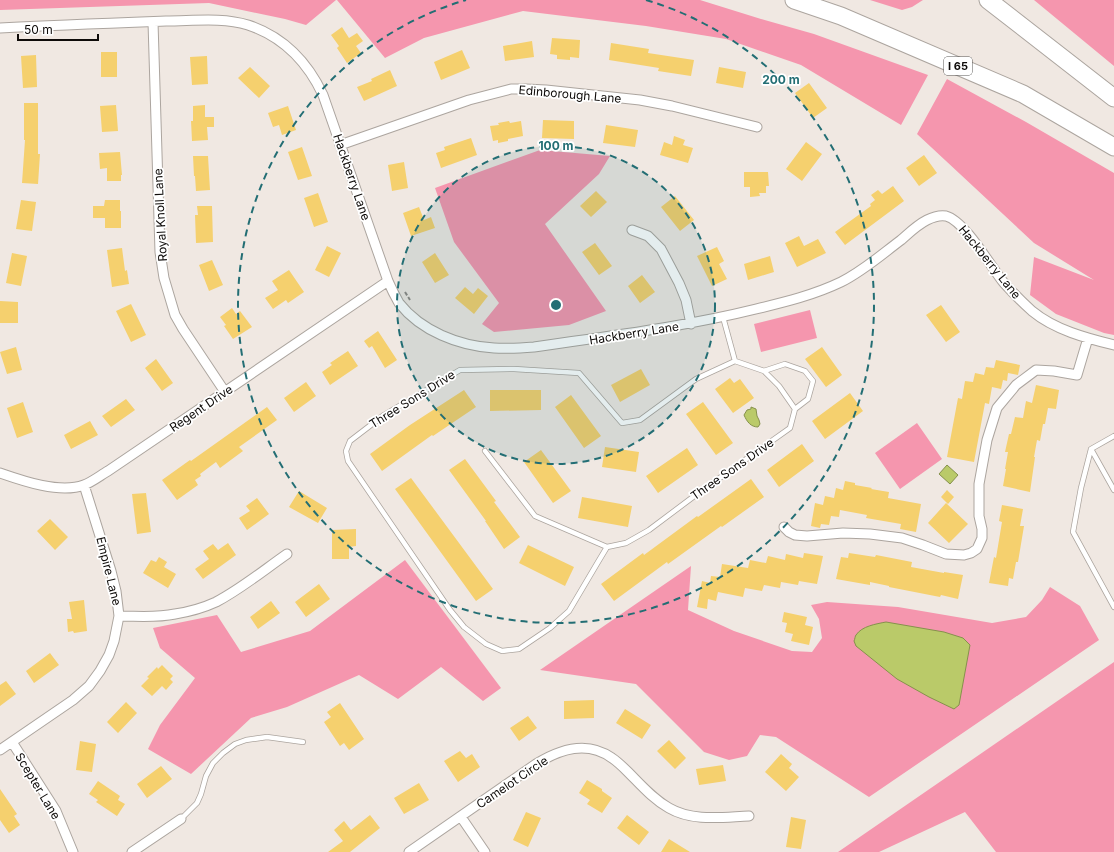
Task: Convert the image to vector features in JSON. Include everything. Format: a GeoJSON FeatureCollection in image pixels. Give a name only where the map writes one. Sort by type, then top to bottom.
{"type":"FeatureCollection","features":[{"type":"Feature","properties":{"kind":"highway","name":"I 65"},"geometry":{"type":"LineString","coordinates":[[794,0],[841,16],[1023,94],[1114,147]]}},
{"type":"Feature","properties":{"kind":"highway"},"geometry":{"type":"LineString","coordinates":[[988,0],[1114,98]]}},
{"type":"Feature","properties":{"kind":"street","name":"Hackberry Lane"},"geometry":{"type":"LineString","coordinates":[[0,28],[223,20],[248,26],[283,43],[302,61],[317,83],[388,281],[398,302],[409,314],[430,329],[442,335],[478,346],[514,349],[534,347],[691,324],[799,298],[826,289],[855,275],[921,224],[935,217],[946,216],[961,225],[1004,282],[1015,295],[1033,311],[1057,326],[1088,338],[1114,345]]}},
{"type":"Feature","properties":{"kind":"street","name":"Royal Knoll Lane"},"geometry":{"type":"LineString","coordinates":[[153,22],[160,252],[164,278],[175,315],[225,392]]}},
{"type":"Feature","properties":{"kind":"street","name":"Edinborough Lane"},"geometry":{"type":"LineString","coordinates":[[340,145],[470,100],[511,89],[546,90],[640,100],[672,106],[757,128]]}},
{"type":"Feature","properties":{"kind":"street","name":"Hackberry Lane"},"geometry":{"type":"LineString","coordinates":[[632,230],[648,236],[660,250],[679,283],[686,300],[691,324]]}},
{"type":"Feature","properties":{"kind":"street","name":"Regent Drive"},"geometry":{"type":"LineString","coordinates":[[0,473],[26,482],[48,486],[66,488],[84,485],[108,471],[388,281]]}},
{"type":"Feature","properties":{"kind":"street"},"geometry":{"type":"LineString","coordinates":[[784,527],[795,535],[807,536],[843,533],[870,534],[902,538],[946,554],[964,556],[971,553],[977,549],[982,538],[982,528],[979,516],[979,484],[987,440],[997,408],[1016,385],[1036,370],[1077,375],[1088,338]]}},
{"type":"Feature","properties":{"kind":"street","name":"Empire Lane"},"geometry":{"type":"LineString","coordinates":[[0,750],[73,700],[89,686],[100,671],[114,642],[120,616],[116,591],[84,485]]}},
{"type":"Feature","properties":{"kind":"street"},"geometry":{"type":"LineString","coordinates":[[120,616],[155,616],[174,614],[192,610],[214,602],[236,590],[287,554]]}},
{"type":"Feature","properties":{"kind":"street","name":"Scepter Lane"},"geometry":{"type":"LineString","coordinates":[[12,742],[56,811],[73,852]]}},
{"type":"Feature","properties":{"kind":"street","name":"Camelot Circle"},"geometry":{"type":"LineString","coordinates":[[409,852],[546,758],[570,748],[590,748],[611,757],[647,791],[670,809],[694,817],[749,816]]}},
{"type":"Feature","properties":{"kind":"street"},"geometry":{"type":"LineString","coordinates":[[461,817],[485,852]]}},
{"type":"Feature","properties":{"kind":"street"},"geometry":{"type":"LineString","coordinates":[[132,852],[181,819]]}},
{"type":"Feature","properties":{"kind":"lane"},"geometry":{"type":"LineString","coordinates":[[723,317],[735,361],[764,371],[779,386],[795,409],[808,399],[813,381],[805,371],[785,364],[764,371]]}},
{"type":"Feature","properties":{"kind":"lane","name":"Three Sons Drive"},"geometry":{"type":"LineString","coordinates":[[735,361],[696,379],[640,420],[622,423],[579,373],[514,369],[460,370],[384,415],[350,441],[346,451],[348,461],[450,610],[464,627],[486,644],[502,652],[519,649],[550,628],[568,611],[607,547],[626,543],[649,530],[790,428],[795,409]]}},
{"type":"Feature","properties":{"kind":"lane"},"geometry":{"type":"LineString","coordinates":[[1114,436],[1091,449],[1081,488],[1073,532],[1114,607]]}},
{"type":"Feature","properties":{"kind":"lane"},"geometry":{"type":"LineString","coordinates":[[1091,449],[1114,490]]}},
{"type":"Feature","properties":{"kind":"lane"},"geometry":{"type":"LineString","coordinates":[[485,451],[535,516],[607,547]]}},
{"type":"Feature","properties":{"kind":"lane"},"geometry":{"type":"LineString","coordinates":[[181,819],[197,803],[206,776],[213,763],[235,744],[246,740],[267,737],[303,742]]}},
{"type":"Feature","properties":{"kind":"path"},"geometry":{"type":"LineString","coordinates":[[402,287],[412,302]]}},
{"type":"Feature","properties":{"kind":"shaded area"},"geometry":{"type":"Polygon","coordinates":[[[0,0],[336,0],[306,25],[285,19],[209,3],[0,10],[0,0]]]}},
{"type":"Feature","properties":{"kind":"shaded area"},"geometry":{"type":"Polygon","coordinates":[[[337,0],[700,0],[814,34],[928,75],[901,125],[801,65],[726,39],[646,26],[523,11],[424,38],[385,58],[337,0]]]}},
{"type":"Feature","properties":{"kind":"shaded area"},"geometry":{"type":"Polygon","coordinates":[[[870,0],[923,0],[912,7],[902,10],[870,0]]]}},
{"type":"Feature","properties":{"kind":"shaded area"},"geometry":{"type":"Polygon","coordinates":[[[1034,0],[1114,0],[1114,66],[1034,0]]]}},
{"type":"Feature","properties":{"kind":"shaded area"},"geometry":{"type":"Polygon","coordinates":[[[947,79],[1026,122],[1114,173],[1114,335],[1104,333],[1056,314],[1030,295],[1034,257],[1094,280],[1034,243],[917,134],[947,79]]]}},
{"type":"Feature","properties":{"kind":"shaded area"},"geometry":{"type":"Polygon","coordinates":[[[540,150],[610,156],[599,174],[545,224],[606,311],[569,325],[494,332],[482,324],[499,303],[454,242],[435,188],[540,150]]]}},
{"type":"Feature","properties":{"kind":"shaded area"},"geometry":{"type":"Polygon","coordinates":[[[810,310],[817,338],[761,352],[754,324],[810,310]]]}},
{"type":"Feature","properties":{"kind":"shaded area"},"geometry":{"type":"Polygon","coordinates":[[[751,407],[756,409],[760,424],[758,427],[750,424],[744,415],[747,410],[751,409],[751,407]]]}},
{"type":"Feature","properties":{"kind":"shaded area"},"geometry":{"type":"Polygon","coordinates":[[[917,423],[942,459],[900,489],[875,453],[917,423]]]}},
{"type":"Feature","properties":{"kind":"shaded area"},"geometry":{"type":"Polygon","coordinates":[[[947,465],[958,475],[950,484],[939,474],[947,465]]]}},
{"type":"Feature","properties":{"kind":"shaded area"},"geometry":{"type":"Polygon","coordinates":[[[405,560],[501,688],[483,701],[441,667],[398,699],[359,675],[287,707],[251,718],[191,774],[148,749],[160,725],[195,678],[160,648],[153,628],[217,615],[241,652],[310,631],[405,560]]]}},
{"type":"Feature","properties":{"kind":"shaded area"},"geometry":{"type":"Polygon","coordinates":[[[691,566],[688,610],[734,631],[792,651],[812,652],[822,638],[819,619],[811,605],[827,602],[898,607],[992,623],[1026,617],[1042,600],[1050,587],[1080,606],[1099,640],[869,797],[776,737],[760,735],[747,756],[729,760],[704,752],[636,684],[540,670],[691,566]]]}},
{"type":"Feature","properties":{"kind":"shaded area"},"geometry":{"type":"Polygon","coordinates":[[[886,622],[944,632],[963,638],[970,645],[959,705],[954,709],[897,679],[856,646],[854,641],[856,635],[862,629],[886,622]]]}},
{"type":"Feature","properties":{"kind":"shaded area"},"geometry":{"type":"Polygon","coordinates":[[[1114,662],[1114,852],[996,852],[965,812],[879,852],[838,852],[1114,662]]]}},
{"type":"Feature","properties":{"kind":"building"},"geometry":{"type":"Polygon","coordinates":[[[342,27],[349,38],[357,33],[363,41],[356,46],[361,53],[347,63],[337,48],[339,46],[331,35],[342,27]]]}},
{"type":"Feature","properties":{"kind":"building"},"geometry":{"type":"Polygon","coordinates":[[[552,38],[580,40],[579,58],[570,57],[570,60],[557,59],[557,55],[550,54],[552,38]]]}},
{"type":"Feature","properties":{"kind":"building"},"geometry":{"type":"Polygon","coordinates":[[[532,41],[534,57],[505,61],[503,46],[532,41]]]}},
{"type":"Feature","properties":{"kind":"building"},"geometry":{"type":"Polygon","coordinates":[[[611,43],[649,49],[648,53],[694,60],[691,76],[658,71],[659,68],[609,60],[611,43]]]}},
{"type":"Feature","properties":{"kind":"building"},"geometry":{"type":"Polygon","coordinates":[[[462,50],[470,68],[441,80],[434,62],[462,50]]]}},
{"type":"Feature","properties":{"kind":"building"},"geometry":{"type":"Polygon","coordinates":[[[101,52],[117,52],[117,77],[101,77],[101,52]]]}},
{"type":"Feature","properties":{"kind":"building"},"geometry":{"type":"Polygon","coordinates":[[[36,55],[37,87],[23,88],[21,56],[36,55]]]}},
{"type":"Feature","properties":{"kind":"building"},"geometry":{"type":"Polygon","coordinates":[[[207,56],[208,84],[192,85],[190,57],[207,56]]]}},
{"type":"Feature","properties":{"kind":"building"},"geometry":{"type":"Polygon","coordinates":[[[250,67],[270,86],[259,98],[238,78],[250,67]]]}},
{"type":"Feature","properties":{"kind":"building"},"geometry":{"type":"Polygon","coordinates":[[[719,67],[746,72],[743,88],[716,83],[719,67]]]}},
{"type":"Feature","properties":{"kind":"building"},"geometry":{"type":"Polygon","coordinates":[[[390,70],[397,86],[364,101],[357,87],[372,81],[371,79],[390,70]]]}},
{"type":"Feature","properties":{"kind":"building"},"geometry":{"type":"Polygon","coordinates":[[[809,83],[827,108],[813,118],[795,93],[809,83]]]}},
{"type":"Feature","properties":{"kind":"building"},"geometry":{"type":"Polygon","coordinates":[[[24,103],[38,103],[38,154],[40,154],[38,184],[22,183],[25,140],[24,103]]]}},
{"type":"Feature","properties":{"kind":"building"},"geometry":{"type":"Polygon","coordinates":[[[116,105],[118,131],[102,132],[100,106],[116,105]]]}},
{"type":"Feature","properties":{"kind":"building"},"geometry":{"type":"Polygon","coordinates":[[[205,105],[205,117],[214,117],[214,127],[207,127],[208,140],[192,141],[191,121],[193,121],[193,106],[205,105]]]}},
{"type":"Feature","properties":{"kind":"building"},"geometry":{"type":"Polygon","coordinates":[[[288,106],[296,130],[282,135],[279,125],[273,127],[268,113],[288,106]]]}},
{"type":"Feature","properties":{"kind":"building"},"geometry":{"type":"Polygon","coordinates":[[[543,120],[574,121],[574,139],[542,138],[543,120]]]}},
{"type":"Feature","properties":{"kind":"building"},"geometry":{"type":"Polygon","coordinates":[[[509,121],[510,123],[521,121],[523,136],[498,143],[498,140],[493,141],[490,126],[499,125],[498,123],[509,121]]]}},
{"type":"Feature","properties":{"kind":"building"},"geometry":{"type":"Polygon","coordinates":[[[606,125],[638,130],[635,147],[603,143],[606,125]]]}},
{"type":"Feature","properties":{"kind":"building"},"geometry":{"type":"Polygon","coordinates":[[[674,136],[685,140],[683,145],[693,148],[688,163],[660,155],[664,142],[672,145],[674,136]]]}},
{"type":"Feature","properties":{"kind":"building"},"geometry":{"type":"Polygon","coordinates":[[[471,138],[477,155],[441,168],[436,153],[445,150],[444,147],[471,138]]]}},
{"type":"Feature","properties":{"kind":"building"},"geometry":{"type":"Polygon","coordinates":[[[806,142],[822,154],[802,181],[786,169],[806,142]]]}},
{"type":"Feature","properties":{"kind":"building"},"geometry":{"type":"Polygon","coordinates":[[[302,147],[312,176],[298,180],[288,152],[302,147]]]}},
{"type":"Feature","properties":{"kind":"building"},"geometry":{"type":"Polygon","coordinates":[[[120,152],[122,175],[121,181],[107,181],[107,168],[100,169],[99,153],[120,152]]]}},
{"type":"Feature","properties":{"kind":"building"},"geometry":{"type":"Polygon","coordinates":[[[924,155],[937,173],[919,186],[906,168],[924,155]]]}},
{"type":"Feature","properties":{"kind":"building"},"geometry":{"type":"Polygon","coordinates":[[[193,156],[208,156],[210,190],[196,191],[193,156]]]}},
{"type":"Feature","properties":{"kind":"building"},"geometry":{"type":"Polygon","coordinates":[[[404,162],[408,188],[392,191],[388,165],[404,162]]]}},
{"type":"Feature","properties":{"kind":"building"},"geometry":{"type":"Polygon","coordinates":[[[744,172],[768,172],[769,186],[766,186],[766,193],[759,193],[760,196],[750,197],[750,187],[744,187],[744,172]]]}},
{"type":"Feature","properties":{"kind":"building"},"geometry":{"type":"Polygon","coordinates":[[[893,186],[904,201],[845,245],[835,232],[871,206],[870,204],[875,200],[871,195],[878,190],[882,194],[893,186]]]}},
{"type":"Feature","properties":{"kind":"building"},"geometry":{"type":"Polygon","coordinates":[[[596,191],[607,202],[591,217],[580,206],[596,191]]]}},
{"type":"Feature","properties":{"kind":"building"},"geometry":{"type":"Polygon","coordinates":[[[318,193],[328,222],[314,227],[304,198],[318,193]]]}},
{"type":"Feature","properties":{"kind":"building"},"geometry":{"type":"Polygon","coordinates":[[[675,196],[694,220],[680,231],[661,207],[675,196]]]}},
{"type":"Feature","properties":{"kind":"building"},"geometry":{"type":"Polygon","coordinates":[[[21,200],[36,202],[32,231],[16,229],[21,200]]]}},
{"type":"Feature","properties":{"kind":"building"},"geometry":{"type":"Polygon","coordinates":[[[105,200],[120,200],[121,228],[105,228],[105,218],[93,218],[93,206],[104,206],[105,200]]]}},
{"type":"Feature","properties":{"kind":"building"},"geometry":{"type":"Polygon","coordinates":[[[197,206],[212,206],[213,242],[196,243],[195,215],[198,215],[197,206]]]}},
{"type":"Feature","properties":{"kind":"building"},"geometry":{"type":"Polygon","coordinates":[[[419,207],[424,220],[431,217],[435,228],[411,236],[403,213],[419,207]]]}},
{"type":"Feature","properties":{"kind":"building"},"geometry":{"type":"Polygon","coordinates":[[[799,236],[804,246],[818,239],[826,253],[797,267],[785,243],[799,236]]]}},
{"type":"Feature","properties":{"kind":"building"},"geometry":{"type":"Polygon","coordinates":[[[595,243],[612,266],[599,275],[582,252],[595,243]]]}},
{"type":"Feature","properties":{"kind":"building"},"geometry":{"type":"Polygon","coordinates":[[[327,246],[341,253],[329,277],[315,270],[327,246]]]}},
{"type":"Feature","properties":{"kind":"building"},"geometry":{"type":"Polygon","coordinates":[[[717,247],[724,261],[719,264],[727,279],[712,286],[697,256],[717,247]]]}},
{"type":"Feature","properties":{"kind":"building"},"geometry":{"type":"Polygon","coordinates":[[[122,248],[125,271],[127,270],[129,284],[112,287],[107,250],[122,248]]]}},
{"type":"Feature","properties":{"kind":"building"},"geometry":{"type":"Polygon","coordinates":[[[12,253],[27,256],[21,286],[6,283],[12,253]]]}},
{"type":"Feature","properties":{"kind":"building"},"geometry":{"type":"Polygon","coordinates":[[[435,253],[449,275],[435,283],[422,262],[435,253]]]}},
{"type":"Feature","properties":{"kind":"building"},"geometry":{"type":"Polygon","coordinates":[[[770,256],[774,272],[748,280],[744,264],[770,256]]]}},
{"type":"Feature","properties":{"kind":"building"},"geometry":{"type":"Polygon","coordinates":[[[212,260],[223,285],[209,291],[199,265],[212,260]]]}},
{"type":"Feature","properties":{"kind":"building"},"geometry":{"type":"Polygon","coordinates":[[[289,270],[304,292],[288,303],[286,300],[273,309],[265,298],[278,290],[272,281],[289,270]]]}},
{"type":"Feature","properties":{"kind":"building"},"geometry":{"type":"Polygon","coordinates":[[[642,275],[655,292],[640,303],[628,286],[642,275]]]}},
{"type":"Feature","properties":{"kind":"building"},"geometry":{"type":"Polygon","coordinates":[[[465,287],[473,294],[478,288],[488,296],[474,314],[455,298],[465,287]]]}},
{"type":"Feature","properties":{"kind":"building"},"geometry":{"type":"Polygon","coordinates":[[[0,301],[18,302],[18,323],[0,323],[0,301]]]}},
{"type":"Feature","properties":{"kind":"building"},"geometry":{"type":"Polygon","coordinates":[[[131,304],[146,335],[131,342],[116,311],[131,304]]]}},
{"type":"Feature","properties":{"kind":"building"},"geometry":{"type":"Polygon","coordinates":[[[941,305],[960,332],[946,342],[926,315],[941,305]]]}},
{"type":"Feature","properties":{"kind":"building"},"geometry":{"type":"Polygon","coordinates":[[[232,308],[236,314],[240,311],[252,327],[233,339],[220,317],[232,308]]]}},
{"type":"Feature","properties":{"kind":"building"},"geometry":{"type":"Polygon","coordinates":[[[378,331],[397,360],[385,368],[372,346],[369,348],[364,341],[378,331]]]}},
{"type":"Feature","properties":{"kind":"building"},"geometry":{"type":"Polygon","coordinates":[[[16,347],[22,370],[7,374],[0,352],[16,347]]]}},
{"type":"Feature","properties":{"kind":"building"},"geometry":{"type":"Polygon","coordinates":[[[822,347],[842,375],[826,387],[805,359],[822,347]]]}},
{"type":"Feature","properties":{"kind":"building"},"geometry":{"type":"Polygon","coordinates":[[[348,351],[358,366],[330,385],[322,372],[332,365],[330,363],[348,351]]]}},
{"type":"Feature","properties":{"kind":"building"},"geometry":{"type":"Polygon","coordinates":[[[156,359],[173,383],[162,391],[145,368],[156,359]]]}},
{"type":"Feature","properties":{"kind":"building"},"geometry":{"type":"Polygon","coordinates":[[[996,360],[1020,365],[1018,375],[1008,373],[1007,381],[1003,380],[1001,389],[992,387],[989,404],[985,403],[974,462],[947,457],[958,398],[962,399],[965,381],[973,382],[975,373],[984,375],[986,367],[994,368],[996,360]]]}},
{"type":"Feature","properties":{"kind":"building"},"geometry":{"type":"Polygon","coordinates":[[[641,369],[650,385],[620,402],[611,385],[641,369]]]}},
{"type":"Feature","properties":{"kind":"building"},"geometry":{"type":"Polygon","coordinates":[[[730,378],[734,383],[740,379],[754,398],[733,413],[715,389],[730,378]]]}},
{"type":"Feature","properties":{"kind":"building"},"geometry":{"type":"Polygon","coordinates":[[[306,382],[316,396],[294,412],[284,398],[306,382]]]}},
{"type":"Feature","properties":{"kind":"building"},"geometry":{"type":"Polygon","coordinates":[[[1036,385],[1059,390],[1056,409],[1048,408],[1040,441],[1037,440],[1030,492],[1003,486],[1008,452],[1005,452],[1009,434],[1011,434],[1015,417],[1023,418],[1026,401],[1032,403],[1036,385]]]}},
{"type":"Feature","properties":{"kind":"building"},"geometry":{"type":"Polygon","coordinates":[[[464,390],[476,407],[433,436],[432,435],[382,471],[370,454],[410,425],[464,390]]]}},
{"type":"Feature","properties":{"kind":"building"},"geometry":{"type":"Polygon","coordinates":[[[490,390],[541,390],[541,410],[490,411],[490,390]]]}},
{"type":"Feature","properties":{"kind":"building"},"geometry":{"type":"Polygon","coordinates":[[[850,393],[863,411],[825,439],[812,421],[850,393]]]}},
{"type":"Feature","properties":{"kind":"building"},"geometry":{"type":"Polygon","coordinates":[[[571,395],[601,436],[584,448],[555,407],[571,395]]]}},
{"type":"Feature","properties":{"kind":"building"},"geometry":{"type":"Polygon","coordinates":[[[126,399],[135,410],[111,427],[102,416],[126,399]]]}},
{"type":"Feature","properties":{"kind":"building"},"geometry":{"type":"Polygon","coordinates":[[[23,402],[33,432],[17,438],[7,408],[23,402]]]}},
{"type":"Feature","properties":{"kind":"building"},"geometry":{"type":"Polygon","coordinates":[[[703,402],[733,443],[716,455],[686,414],[703,402]]]}},
{"type":"Feature","properties":{"kind":"building"},"geometry":{"type":"Polygon","coordinates":[[[267,407],[277,420],[239,447],[243,451],[220,468],[216,462],[200,474],[201,476],[195,480],[198,485],[177,500],[162,480],[267,407]]]}},
{"type":"Feature","properties":{"kind":"building"},"geometry":{"type":"Polygon","coordinates":[[[90,421],[98,435],[71,449],[64,435],[90,421]]]}},
{"type":"Feature","properties":{"kind":"building"},"geometry":{"type":"Polygon","coordinates":[[[802,444],[814,461],[779,487],[767,470],[802,444]]]}},
{"type":"Feature","properties":{"kind":"building"},"geometry":{"type":"Polygon","coordinates":[[[605,447],[639,452],[636,472],[602,467],[605,447]]]}},
{"type":"Feature","properties":{"kind":"building"},"geometry":{"type":"Polygon","coordinates":[[[687,448],[698,465],[658,493],[646,476],[687,448]]]}},
{"type":"Feature","properties":{"kind":"building"},"geometry":{"type":"Polygon","coordinates":[[[541,450],[571,491],[553,503],[524,462],[541,450]]]}},
{"type":"Feature","properties":{"kind":"building"},"geometry":{"type":"Polygon","coordinates":[[[465,459],[520,537],[504,549],[486,521],[449,470],[465,459]]]}},
{"type":"Feature","properties":{"kind":"building"},"geometry":{"type":"Polygon","coordinates":[[[411,478],[493,589],[476,601],[395,489],[411,478]]]}},
{"type":"Feature","properties":{"kind":"building"},"geometry":{"type":"Polygon","coordinates":[[[751,479],[764,497],[668,564],[667,562],[614,601],[601,584],[643,553],[644,555],[751,479]]]}},
{"type":"Feature","properties":{"kind":"building"},"geometry":{"type":"Polygon","coordinates":[[[845,481],[855,483],[855,485],[872,488],[871,489],[889,492],[888,498],[921,504],[916,532],[900,529],[901,524],[866,518],[867,515],[840,510],[839,517],[831,516],[829,525],[821,524],[820,528],[811,526],[815,503],[823,505],[825,496],[834,498],[836,488],[843,490],[845,481]]]}},
{"type":"Feature","properties":{"kind":"building"},"geometry":{"type":"Polygon","coordinates":[[[947,490],[954,497],[948,504],[941,497],[947,490]]]}},
{"type":"Feature","properties":{"kind":"building"},"geometry":{"type":"Polygon","coordinates":[[[299,491],[327,508],[318,523],[289,507],[299,491]]]}},
{"type":"Feature","properties":{"kind":"building"},"geometry":{"type":"Polygon","coordinates":[[[146,493],[151,532],[137,534],[132,494],[146,493]]]}},
{"type":"Feature","properties":{"kind":"building"},"geometry":{"type":"Polygon","coordinates":[[[582,497],[632,506],[628,527],[578,518],[582,497]]]}},
{"type":"Feature","properties":{"kind":"building"},"geometry":{"type":"Polygon","coordinates":[[[257,498],[269,514],[247,530],[239,518],[250,511],[246,506],[257,498]]]}},
{"type":"Feature","properties":{"kind":"building"},"geometry":{"type":"Polygon","coordinates":[[[946,503],[968,524],[949,543],[928,523],[946,503]]]}},
{"type":"Feature","properties":{"kind":"building"},"geometry":{"type":"Polygon","coordinates":[[[1002,505],[1023,509],[1020,526],[1024,526],[1018,562],[1016,562],[1013,579],[1009,578],[1008,586],[989,583],[994,557],[996,558],[1002,522],[999,521],[1002,505]]]}},
{"type":"Feature","properties":{"kind":"building"},"geometry":{"type":"Polygon","coordinates":[[[50,519],[68,537],[55,550],[37,531],[50,519]]]}},
{"type":"Feature","properties":{"kind":"building"},"geometry":{"type":"Polygon","coordinates":[[[356,529],[356,546],[349,547],[349,559],[332,559],[332,530],[356,529]]]}},
{"type":"Feature","properties":{"kind":"building"},"geometry":{"type":"Polygon","coordinates":[[[228,543],[236,555],[203,579],[195,569],[209,559],[203,551],[213,544],[218,550],[228,543]]]}},
{"type":"Feature","properties":{"kind":"building"},"geometry":{"type":"Polygon","coordinates":[[[528,545],[574,567],[565,586],[519,563],[528,545]]]}},
{"type":"Feature","properties":{"kind":"building"},"geometry":{"type":"Polygon","coordinates":[[[804,553],[823,556],[817,584],[799,581],[798,585],[781,582],[780,588],[764,585],[762,591],[745,588],[743,597],[718,592],[716,601],[708,599],[707,609],[697,607],[702,581],[710,583],[711,576],[720,577],[722,564],[748,568],[750,560],[766,563],[768,556],[785,560],[786,554],[803,558],[804,553]]]}},
{"type":"Feature","properties":{"kind":"building"},"geometry":{"type":"Polygon","coordinates":[[[849,553],[875,557],[876,555],[912,562],[911,567],[963,575],[958,599],[941,595],[940,597],[870,582],[870,585],[836,579],[841,557],[848,558],[849,553]]]}},
{"type":"Feature","properties":{"kind":"building"},"geometry":{"type":"Polygon","coordinates":[[[159,557],[167,562],[164,567],[176,574],[168,588],[143,573],[151,560],[156,562],[159,557]]]}},
{"type":"Feature","properties":{"kind":"building"},"geometry":{"type":"Polygon","coordinates":[[[319,584],[330,599],[306,617],[295,602],[319,584]]]}},
{"type":"Feature","properties":{"kind":"building"},"geometry":{"type":"Polygon","coordinates":[[[84,600],[87,631],[74,633],[73,631],[68,632],[67,619],[72,619],[69,602],[84,600]]]}},
{"type":"Feature","properties":{"kind":"building"},"geometry":{"type":"Polygon","coordinates":[[[271,601],[280,613],[258,629],[250,617],[271,601]]]}},
{"type":"Feature","properties":{"kind":"building"},"geometry":{"type":"Polygon","coordinates":[[[784,612],[807,617],[805,625],[813,627],[809,645],[791,641],[793,634],[785,632],[787,623],[782,622],[784,612]]]}},
{"type":"Feature","properties":{"kind":"building"},"geometry":{"type":"Polygon","coordinates":[[[50,653],[59,665],[34,683],[26,671],[50,653]]]}},
{"type":"Feature","properties":{"kind":"building"},"geometry":{"type":"Polygon","coordinates":[[[162,665],[173,676],[170,679],[173,682],[166,690],[162,686],[152,696],[141,686],[149,678],[147,677],[157,667],[158,669],[162,665]]]}},
{"type":"Feature","properties":{"kind":"building"},"geometry":{"type":"Polygon","coordinates":[[[6,681],[16,694],[0,706],[0,685],[6,681]]]}},
{"type":"Feature","properties":{"kind":"building"},"geometry":{"type":"Polygon","coordinates":[[[594,700],[594,718],[564,719],[564,701],[594,700]]]}},
{"type":"Feature","properties":{"kind":"building"},"geometry":{"type":"Polygon","coordinates":[[[126,702],[137,713],[118,733],[107,722],[126,702]]]}},
{"type":"Feature","properties":{"kind":"building"},"geometry":{"type":"Polygon","coordinates":[[[340,703],[364,739],[349,750],[344,743],[340,746],[324,722],[331,717],[327,712],[340,703]]]}},
{"type":"Feature","properties":{"kind":"building"},"geometry":{"type":"Polygon","coordinates":[[[625,709],[651,725],[642,739],[616,723],[625,709]]]}},
{"type":"Feature","properties":{"kind":"building"},"geometry":{"type":"Polygon","coordinates":[[[528,716],[537,728],[519,741],[510,728],[528,716]]]}},
{"type":"Feature","properties":{"kind":"building"},"geometry":{"type":"Polygon","coordinates":[[[669,740],[686,758],[675,769],[657,751],[669,740]]]}},
{"type":"Feature","properties":{"kind":"building"},"geometry":{"type":"Polygon","coordinates":[[[80,741],[96,744],[92,772],[76,770],[80,741]]]}},
{"type":"Feature","properties":{"kind":"building"},"geometry":{"type":"Polygon","coordinates":[[[460,751],[466,758],[472,754],[480,767],[458,782],[444,761],[460,751]]]}},
{"type":"Feature","properties":{"kind":"building"},"geometry":{"type":"Polygon","coordinates":[[[781,754],[792,764],[789,768],[799,777],[786,791],[765,772],[781,754]]]}},
{"type":"Feature","properties":{"kind":"building"},"geometry":{"type":"Polygon","coordinates":[[[723,765],[726,781],[699,785],[696,769],[723,765]]]}},
{"type":"Feature","properties":{"kind":"building"},"geometry":{"type":"Polygon","coordinates":[[[161,766],[172,779],[147,798],[137,784],[161,766]]]}},
{"type":"Feature","properties":{"kind":"building"},"geometry":{"type":"Polygon","coordinates":[[[587,780],[602,789],[602,791],[612,798],[602,813],[587,804],[590,800],[579,793],[587,780]]]}},
{"type":"Feature","properties":{"kind":"building"},"geometry":{"type":"Polygon","coordinates":[[[98,781],[120,796],[118,800],[125,804],[117,816],[96,802],[98,800],[89,794],[98,781]]]}},
{"type":"Feature","properties":{"kind":"building"},"geometry":{"type":"Polygon","coordinates":[[[419,783],[429,800],[404,814],[394,798],[419,783]]]}},
{"type":"Feature","properties":{"kind":"building"},"geometry":{"type":"Polygon","coordinates":[[[0,789],[17,814],[14,816],[20,825],[9,833],[0,820],[0,789]]]}},
{"type":"Feature","properties":{"kind":"building"},"geometry":{"type":"Polygon","coordinates":[[[526,812],[541,818],[528,847],[513,840],[526,812]]]}},
{"type":"Feature","properties":{"kind":"building"},"geometry":{"type":"Polygon","coordinates":[[[370,815],[380,828],[350,852],[328,852],[343,841],[334,830],[344,821],[351,830],[370,815]]]}},
{"type":"Feature","properties":{"kind":"building"},"geometry":{"type":"Polygon","coordinates":[[[627,815],[649,832],[639,845],[617,828],[627,815]]]}},
{"type":"Feature","properties":{"kind":"building"},"geometry":{"type":"Polygon","coordinates":[[[791,817],[806,820],[801,849],[786,847],[791,817]]]}},
{"type":"Feature","properties":{"kind":"building"},"geometry":{"type":"Polygon","coordinates":[[[669,839],[690,852],[661,852],[669,839]]]}}]}
